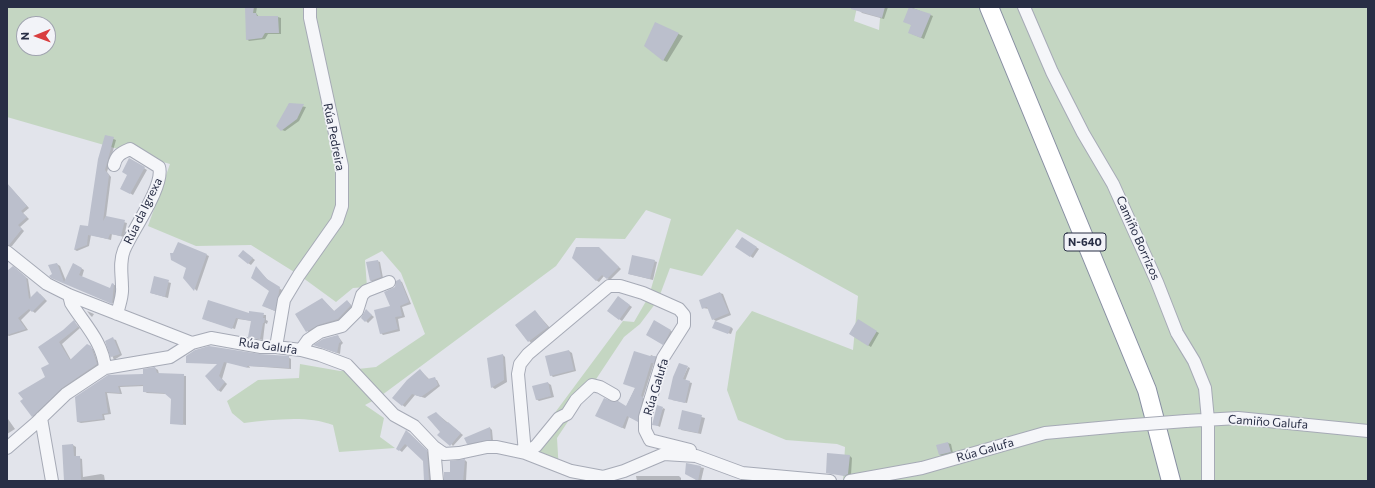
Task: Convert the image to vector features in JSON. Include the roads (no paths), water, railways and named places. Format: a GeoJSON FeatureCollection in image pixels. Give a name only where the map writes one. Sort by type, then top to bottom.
{"type":"FeatureCollection","features":[{"type":"Feature","properties":{"kind":"highway","name":"N-640"},"geometry":{"type":"LineString","coordinates":[[989,7],[1147,390],[1171,481]]}},
{"type":"Feature","properties":{"kind":"street","name":"Rúa Pedreira"},"geometry":{"type":"LineString","coordinates":[[276,347],[284,300],[299,275],[337,221],[342,206],[342,166],[310,18],[310,7]]}},
{"type":"Feature","properties":{"kind":"street","name":"Camiño Borrizos"},"geometry":{"type":"LineString","coordinates":[[1024,7],[1052,72],[1083,133],[1113,184],[1158,282],[1178,333],[1194,361],[1205,388],[1208,420],[1208,481]]}},
{"type":"Feature","properties":{"kind":"street","name":"Rúa da Igrexa"},"geometry":{"type":"LineString","coordinates":[[114,165],[115,159],[120,153],[130,149],[159,167],[161,174],[156,189],[124,251],[120,271],[122,287],[117,314]]}},
{"type":"Feature","properties":{"kind":"street"},"geometry":{"type":"LineString","coordinates":[[7,252],[47,284],[69,296],[192,343]]}},
{"type":"Feature","properties":{"kind":"street"},"geometry":{"type":"LineString","coordinates":[[301,350],[308,340],[320,332],[342,326],[357,311],[362,295],[366,291],[389,282]]}},
{"type":"Feature","properties":{"kind":"street","name":"Rúa Galufa"},"geometry":{"type":"LineString","coordinates":[[525,454],[518,374],[520,364],[528,354],[609,286],[620,286],[644,293],[679,309],[684,315],[684,325],[663,358],[645,417],[645,430],[650,440],[661,444],[688,448],[696,456]]}},
{"type":"Feature","properties":{"kind":"street"},"geometry":{"type":"LineString","coordinates":[[69,296],[71,303],[99,344],[104,359],[105,368]]}},
{"type":"Feature","properties":{"kind":"street","name":"Rúa Galufa"},"geometry":{"type":"LineString","coordinates":[[7,448],[66,394],[105,368],[170,357],[192,343],[211,338],[261,347],[301,350],[347,365],[394,415],[414,426],[434,448],[444,454],[459,453],[487,447],[497,447],[525,454],[571,471],[603,477],[624,471],[664,454],[696,456],[742,473],[830,481]]}},
{"type":"Feature","properties":{"kind":"street"},"geometry":{"type":"LineString","coordinates":[[525,454],[536,446],[559,418],[567,414],[576,400],[592,385],[600,387],[614,395]]}},
{"type":"Feature","properties":{"kind":"street"},"geometry":{"type":"LineString","coordinates":[[41,418],[52,481]]}},
{"type":"Feature","properties":{"kind":"street","name":"Camiño Galufa"},"geometry":{"type":"LineString","coordinates":[[1121,426],[1238,418],[1368,431]]}},
{"type":"Feature","properties":{"kind":"street","name":"Rúa Galufa"},"geometry":{"type":"LineString","coordinates":[[850,481],[922,468],[1045,434],[1121,426]]}},
{"type":"Feature","properties":{"kind":"street"},"geometry":{"type":"LineString","coordinates":[[434,448],[437,481]]}}]}
